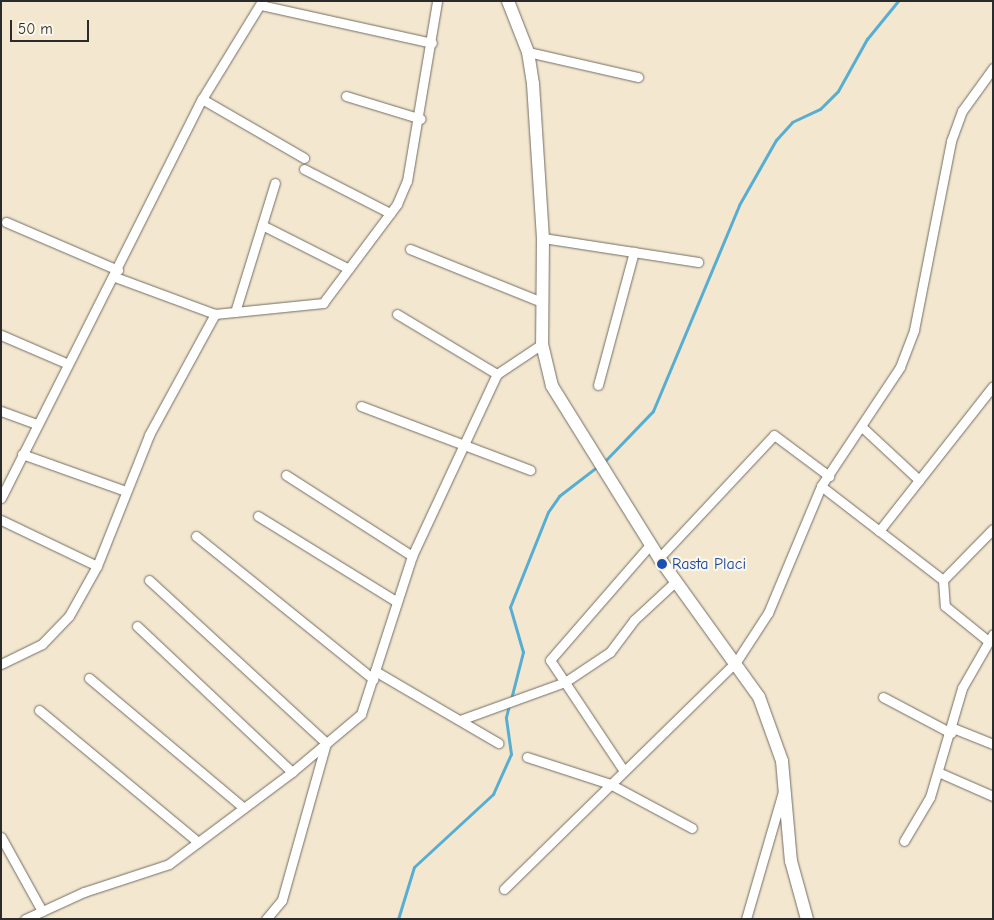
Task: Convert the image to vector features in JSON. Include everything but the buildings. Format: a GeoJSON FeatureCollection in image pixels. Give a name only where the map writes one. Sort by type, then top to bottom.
{"type":"FeatureCollection","features":[{"type":"Feature","properties":{"kind":"street"},"geometry":{"type":"LineString","coordinates":[[6,222],[117,274],[215,314],[323,303],[390,213],[407,181],[421,119],[437,1]]}},
{"type":"Feature","properties":{"kind":"street"},"geometry":{"type":"LineString","coordinates":[[508,1],[528,52],[543,238],[542,344],[552,386],[650,545],[736,662],[773,727],[785,785],[791,861],[807,919]]}},
{"type":"Feature","properties":{"kind":"street"},"geometry":{"type":"LineString","coordinates":[[1,498],[36,424],[117,274],[202,99],[262,3],[432,43]]}},
{"type":"Feature","properties":{"kind":"street"},"geometry":{"type":"LineString","coordinates":[[528,52],[638,77]]}},
{"type":"Feature","properties":{"kind":"street"},"geometry":{"type":"LineString","coordinates":[[504,889],[736,662],[768,613],[821,486],[862,427],[900,367],[914,330],[951,141],[962,110],[993,68]]}},
{"type":"Feature","properties":{"kind":"street"},"geometry":{"type":"LineString","coordinates":[[346,96],[421,119]]}},
{"type":"Feature","properties":{"kind":"street"},"geometry":{"type":"LineString","coordinates":[[202,99],[304,158]]}},
{"type":"Feature","properties":{"kind":"street"},"geometry":{"type":"LineString","coordinates":[[304,168],[390,213]]}},
{"type":"Feature","properties":{"kind":"street"},"geometry":{"type":"LineString","coordinates":[[235,312],[275,183]]}},
{"type":"Feature","properties":{"kind":"street"},"geometry":{"type":"LineString","coordinates":[[262,225],[349,269]]}},
{"type":"Feature","properties":{"kind":"street"},"geometry":{"type":"LineString","coordinates":[[543,238],[698,262]]}},
{"type":"Feature","properties":{"kind":"street"},"geometry":{"type":"LineString","coordinates":[[410,249],[542,302]]}},
{"type":"Feature","properties":{"kind":"street"},"geometry":{"type":"LineString","coordinates":[[598,385],[634,252]]}},
{"type":"Feature","properties":{"kind":"street"},"geometry":{"type":"LineString","coordinates":[[2,661],[42,644],[70,616],[97,566],[149,435],[215,314]]}},
{"type":"Feature","properties":{"kind":"street"},"geometry":{"type":"LineString","coordinates":[[397,314],[497,374]]}},
{"type":"Feature","properties":{"kind":"street"},"geometry":{"type":"LineString","coordinates":[[1,335],[68,364]]}},
{"type":"Feature","properties":{"kind":"street"},"geometry":{"type":"LineString","coordinates":[[25,919],[42,914],[84,892],[169,864],[292,772],[361,714],[412,556],[497,374],[542,344]]}},
{"type":"Feature","properties":{"kind":"street"},"geometry":{"type":"LineString","coordinates":[[879,531],[993,386]]}},
{"type":"Feature","properties":{"kind":"street"},"geometry":{"type":"LineString","coordinates":[[361,406],[530,470]]}},
{"type":"Feature","properties":{"kind":"street"},"geometry":{"type":"LineString","coordinates":[[1,411],[36,424]]}},
{"type":"Feature","properties":{"kind":"street"},"geometry":{"type":"LineString","coordinates":[[862,427],[919,480]]}},
{"type":"Feature","properties":{"kind":"street"},"geometry":{"type":"LineString","coordinates":[[659,558],[774,435],[829,476]]}},
{"type":"Feature","properties":{"kind":"street"},"geometry":{"type":"LineString","coordinates":[[22,454],[126,492]]}},
{"type":"Feature","properties":{"kind":"street"},"geometry":{"type":"LineString","coordinates":[[286,475],[412,556]]}},
{"type":"Feature","properties":{"kind":"street"},"geometry":{"type":"LineString","coordinates":[[821,486],[943,580],[945,606],[990,637],[962,688],[952,730],[930,797],[904,841]]}},
{"type":"Feature","properties":{"kind":"street"},"geometry":{"type":"LineString","coordinates":[[258,516],[397,602]]}},
{"type":"Feature","properties":{"kind":"street"},"geometry":{"type":"LineString","coordinates":[[1,520],[97,566]]}},
{"type":"Feature","properties":{"kind":"street"},"geometry":{"type":"LineString","coordinates":[[943,580],[993,529]]}},
{"type":"Feature","properties":{"kind":"street"},"geometry":{"type":"LineString","coordinates":[[196,536],[374,675],[460,720],[498,743]]}},
{"type":"Feature","properties":{"kind":"street"},"geometry":{"type":"LineString","coordinates":[[624,770],[550,660],[650,545]]}},
{"type":"Feature","properties":{"kind":"street"},"geometry":{"type":"LineString","coordinates":[[148,580],[326,743]]}},
{"type":"Feature","properties":{"kind":"street"},"geometry":{"type":"LineString","coordinates":[[460,720],[565,682],[610,652],[634,620],[676,581]]}},
{"type":"Feature","properties":{"kind":"street"},"geometry":{"type":"LineString","coordinates":[[137,626],[292,772]]}},
{"type":"Feature","properties":{"kind":"street"},"geometry":{"type":"LineString","coordinates":[[89,678],[244,808]]}},
{"type":"Feature","properties":{"kind":"street"},"geometry":{"type":"LineString","coordinates":[[883,697],[952,730],[993,744]]}},
{"type":"Feature","properties":{"kind":"street"},"geometry":{"type":"LineString","coordinates":[[39,710],[198,842]]}},
{"type":"Feature","properties":{"kind":"street"},"geometry":{"type":"LineString","coordinates":[[266,919],[282,900],[326,743]]}},
{"type":"Feature","properties":{"kind":"street"},"geometry":{"type":"LineString","coordinates":[[527,757],[610,784],[692,828]]}},
{"type":"Feature","properties":{"kind":"street"},"geometry":{"type":"LineString","coordinates":[[938,772],[993,796]]}},
{"type":"Feature","properties":{"kind":"street"},"geometry":{"type":"LineString","coordinates":[[746,919],[785,785]]}},
{"type":"Feature","properties":{"kind":"street"},"geometry":{"type":"LineString","coordinates":[[1,837],[5,851],[42,914]]}},
{"type":"Feature","properties":{"kind":"waterway"},"geometry":{"type":"LineString","coordinates":[[603,463],[653,411],[739,205],[776,140],[792,122],[820,109],[838,91],[867,39],[898,1]]}},
{"type":"Feature","properties":{"kind":"waterway"},"geometry":{"type":"LineString","coordinates":[[511,699],[523,652],[510,607],[548,512],[559,496],[598,466]]}},
{"type":"Feature","properties":{"kind":"waterway"},"geometry":{"type":"LineString","coordinates":[[398,919],[414,867],[493,794],[511,754],[506,717],[509,705]]}},
{"type":"Feature","properties":{"kind":"place","name":"Rasta Placi"},"geometry":{"type":"Point","coordinates":[662,564]}}]}
